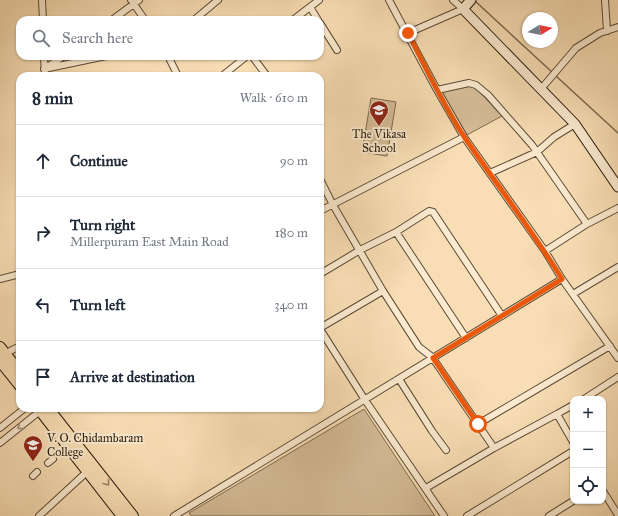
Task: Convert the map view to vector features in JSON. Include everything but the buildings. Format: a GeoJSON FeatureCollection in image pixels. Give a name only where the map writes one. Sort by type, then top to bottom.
{"type":"FeatureCollection","features":[{"type":"Feature","properties":{"kind":"main road"},"geometry":{"type":"LineString","coordinates":[[1,354],[16,368]]}},
{"type":"Feature","properties":{"kind":"main road"},"geometry":{"type":"LineString","coordinates":[[1,354],[16,379]]}},
{"type":"Feature","properties":{"kind":"main road"},"geometry":{"type":"LineString","coordinates":[[44,412],[90,469],[133,516]]}},
{"type":"Feature","properties":{"kind":"main road"},"geometry":{"type":"LineString","coordinates":[[90,469],[122,516]]}},
{"type":"Feature","properties":{"kind":"street"},"geometry":{"type":"LineString","coordinates":[[42,0],[43,16]]}},
{"type":"Feature","properties":{"kind":"street"},"geometry":{"type":"LineString","coordinates":[[199,16],[218,0]]}},
{"type":"Feature","properties":{"kind":"street"},"geometry":{"type":"LineString","coordinates":[[298,16],[319,0]]}},
{"type":"Feature","properties":{"kind":"street"},"geometry":{"type":"LineString","coordinates":[[389,0],[464,137],[545,251],[562,279],[618,358]]}},
{"type":"Feature","properties":{"kind":"street"},"geometry":{"type":"LineString","coordinates":[[453,0],[575,124],[618,187]]}},
{"type":"Feature","properties":{"kind":"street"},"geometry":{"type":"LineString","coordinates":[[408,33],[463,9],[471,0]]}},
{"type":"Feature","properties":{"kind":"street"},"geometry":{"type":"LineString","coordinates":[[605,0],[607,30]]}},
{"type":"Feature","properties":{"kind":"street"},"geometry":{"type":"LineString","coordinates":[[117,16],[135,1],[143,16]]}},
{"type":"Feature","properties":{"kind":"street"},"geometry":{"type":"LineString","coordinates":[[310,7],[316,16]]}},
{"type":"Feature","properties":{"kind":"street"},"geometry":{"type":"LineString","coordinates":[[541,89],[576,48],[600,33],[618,27]]}},
{"type":"Feature","properties":{"kind":"street"},"geometry":{"type":"LineString","coordinates":[[324,29],[337,50]]}},
{"type":"Feature","properties":{"kind":"street"},"geometry":{"type":"LineString","coordinates":[[44,60],[44,72]]}},
{"type":"Feature","properties":{"kind":"street"},"geometry":{"type":"LineString","coordinates":[[44,69],[58,60]]}},
{"type":"Feature","properties":{"kind":"street"},"geometry":{"type":"LineString","coordinates":[[44,69],[87,60]]}},
{"type":"Feature","properties":{"kind":"street"},"geometry":{"type":"LineString","coordinates":[[170,60],[176,72]]}},
{"type":"Feature","properties":{"kind":"street"},"geometry":{"type":"LineString","coordinates":[[227,72],[242,60]]}},
{"type":"Feature","properties":{"kind":"street"},"geometry":{"type":"LineString","coordinates":[[255,60],[264,72]]}},
{"type":"Feature","properties":{"kind":"street"},"geometry":{"type":"LineString","coordinates":[[437,90],[469,83],[476,85],[488,95],[537,152],[587,224]]}},
{"type":"Feature","properties":{"kind":"street"},"geometry":{"type":"LineString","coordinates":[[490,173],[537,152],[554,137],[575,124]]}},
{"type":"Feature","properties":{"kind":"street"},"geometry":{"type":"LineString","coordinates":[[324,209],[464,137]]}},
{"type":"Feature","properties":{"kind":"street"},"geometry":{"type":"LineString","coordinates":[[324,188],[332,205],[360,250],[382,291],[419,347],[433,358],[494,448]]}},
{"type":"Feature","properties":{"kind":"street"},"geometry":{"type":"LineString","coordinates":[[545,251],[587,224],[618,208]]}},
{"type":"Feature","properties":{"kind":"street"},"geometry":{"type":"LineString","coordinates":[[324,272],[429,212],[433,212],[502,316]]}},
{"type":"Feature","properties":{"kind":"street"},"geometry":{"type":"LineString","coordinates":[[396,232],[466,338]]}},
{"type":"Feature","properties":{"kind":"street"},"geometry":{"type":"LineString","coordinates":[[573,294],[617,270]]}},
{"type":"Feature","properties":{"kind":"street"},"geometry":{"type":"LineString","coordinates":[[0,279],[16,275]]}},
{"type":"Feature","properties":{"kind":"street"},"geometry":{"type":"LineString","coordinates":[[174,516],[562,279]]}},
{"type":"Feature","properties":{"kind":"street"},"geometry":{"type":"LineString","coordinates":[[324,327],[382,291]]}},
{"type":"Feature","properties":{"kind":"street"},"geometry":{"type":"LineString","coordinates":[[324,335],[365,400],[444,516]]}},
{"type":"Feature","properties":{"kind":"street"},"geometry":{"type":"LineString","coordinates":[[478,424],[610,346]]}},
{"type":"Feature","properties":{"kind":"street"},"geometry":{"type":"LineString","coordinates":[[1,354],[16,348]]}},
{"type":"Feature","properties":{"kind":"street"},"geometry":{"type":"LineString","coordinates":[[589,396],[618,377]]}},
{"type":"Feature","properties":{"kind":"street"},"geometry":{"type":"LineString","coordinates":[[399,379],[446,450]]}},
{"type":"Feature","properties":{"kind":"street"},"geometry":{"type":"LineString","coordinates":[[426,488],[494,448],[570,407]]}},
{"type":"Feature","properties":{"kind":"street"},"geometry":{"type":"LineString","coordinates":[[0,428],[21,412]]}},
{"type":"Feature","properties":{"kind":"street"},"geometry":{"type":"LineString","coordinates":[[0,443],[38,412]]}},
{"type":"Feature","properties":{"kind":"street"},"geometry":{"type":"LineString","coordinates":[[557,414],[570,437]]}},
{"type":"Feature","properties":{"kind":"street"},"geometry":{"type":"LineString","coordinates":[[467,516],[570,453]]}},
{"type":"Feature","properties":{"kind":"street"},"geometry":{"type":"LineString","coordinates":[[40,516],[90,469]]}},
{"type":"Feature","properties":{"kind":"street"},"geometry":{"type":"LineString","coordinates":[[606,496],[618,515]]}},
{"type":"Feature","properties":{"kind":"street"},"geometry":{"type":"LineString","coordinates":[[549,516],[570,503]]}},
{"type":"Feature","properties":{"kind":"shaded area"},"geometry":{"type":"Polygon","coordinates":[[[469,86],[475,87],[502,116],[467,135],[442,92],[469,86]]]}},
{"type":"Feature","properties":{"kind":"shaded area"},"geometry":{"type":"Polygon","coordinates":[[[371,98],[396,102],[387,156],[362,152],[371,98]]]}},
{"type":"Feature","properties":{"kind":"shaded area"},"geometry":{"type":"Polygon","coordinates":[[[364,409],[435,516],[191,516],[189,513],[364,409]]]}},
{"type":"Feature","properties":{"kind":"waterway"},"geometry":{"type":"LineString","coordinates":[[475,1],[553,73]]}},
{"type":"Feature","properties":{"kind":"waterway"},"geometry":{"type":"LineString","coordinates":[[556,76],[618,133]]}},
{"type":"Feature","properties":{"kind":"place","name":"The Vikasa School"},"geometry":{"type":"Point","coordinates":[379,127]}},
{"type":"Feature","properties":{"kind":"place","name":"V. O. Chidambaram College"},"geometry":{"type":"Point","coordinates":[33,462]}},
{"type":"Feature","properties":{"kind":"route"},"geometry":{"type":"LineString","coordinates":[[408,33],[437,90],[464,137],[545,251],[562,279],[433,358],[478,424]]}}]}
